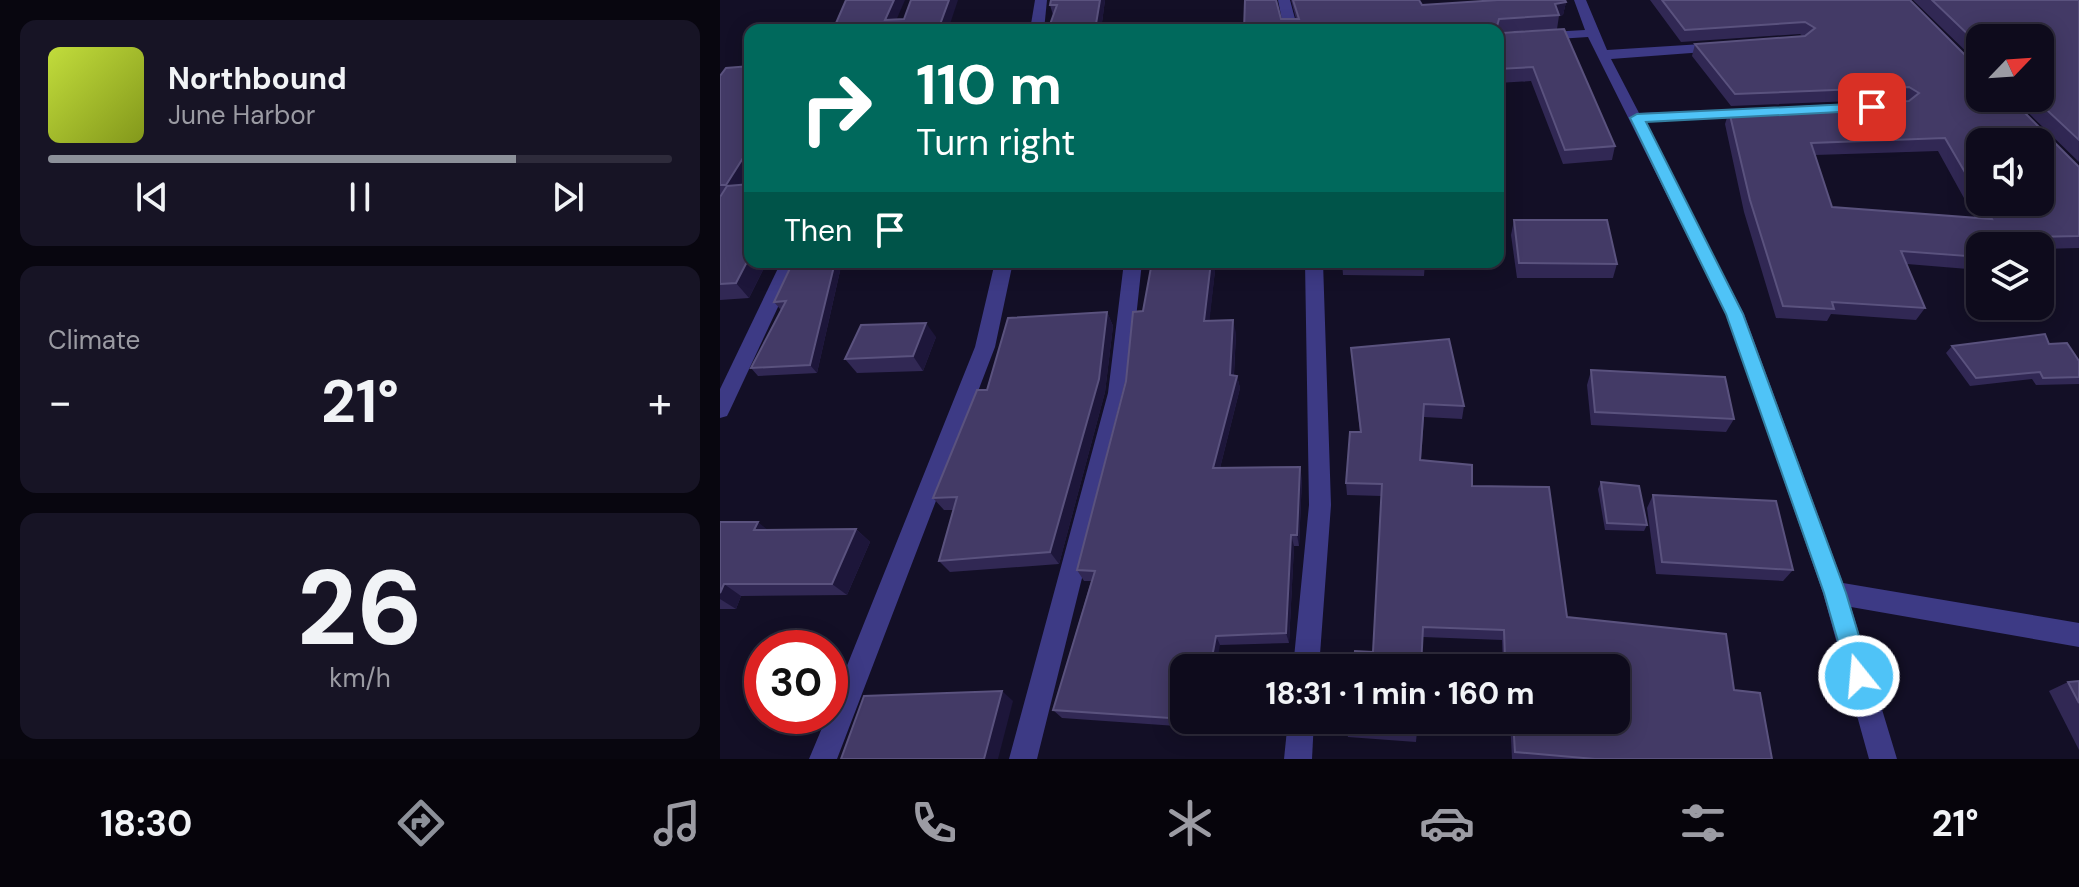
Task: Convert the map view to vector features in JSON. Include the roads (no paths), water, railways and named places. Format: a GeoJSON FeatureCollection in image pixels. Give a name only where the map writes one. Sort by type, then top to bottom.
{"type":"FeatureCollection","features":[{"type":"Feature","properties":{"kind":"street"},"geometry":{"type":"LineString","coordinates":[[1038,24],[1041,0]]}},
{"type":"Feature","properties":{"kind":"street"},"geometry":{"type":"LineString","coordinates":[[1284,0],[1290,24]]}},
{"type":"Feature","properties":{"kind":"street"},"geometry":{"type":"LineString","coordinates":[[1580,0],[1602,55],[1735,314],[1835,593],[1883,759]]}},
{"type":"Feature","properties":{"kind":"street"},"geometry":{"type":"LineString","coordinates":[[1504,39],[1595,33]]}},
{"type":"Feature","properties":{"kind":"street"},"geometry":{"type":"LineString","coordinates":[[1602,55],[1739,45]]}},
{"type":"Feature","properties":{"kind":"street"},"geometry":{"type":"LineString","coordinates":[[1637,118],[1777,112]]}},
{"type":"Feature","properties":{"kind":"street"},"geometry":{"type":"LineString","coordinates":[[720,410],[787,268]]}},
{"type":"Feature","properties":{"kind":"street"},"geometry":{"type":"LineString","coordinates":[[823,759],[985,347],[1003,268]]}},
{"type":"Feature","properties":{"kind":"street"},"geometry":{"type":"LineString","coordinates":[[1023,759],[1118,393],[1132,268]]}},
{"type":"Feature","properties":{"kind":"street"},"geometry":{"type":"LineString","coordinates":[[1307,654],[1320,505],[1314,268]]}},
{"type":"Feature","properties":{"kind":"street"},"geometry":{"type":"LineString","coordinates":[[1835,593],[2079,635]]}},
{"type":"Feature","properties":{"kind":"street"},"geometry":{"type":"LineString","coordinates":[[1298,759],[1300,734]]}}]}
